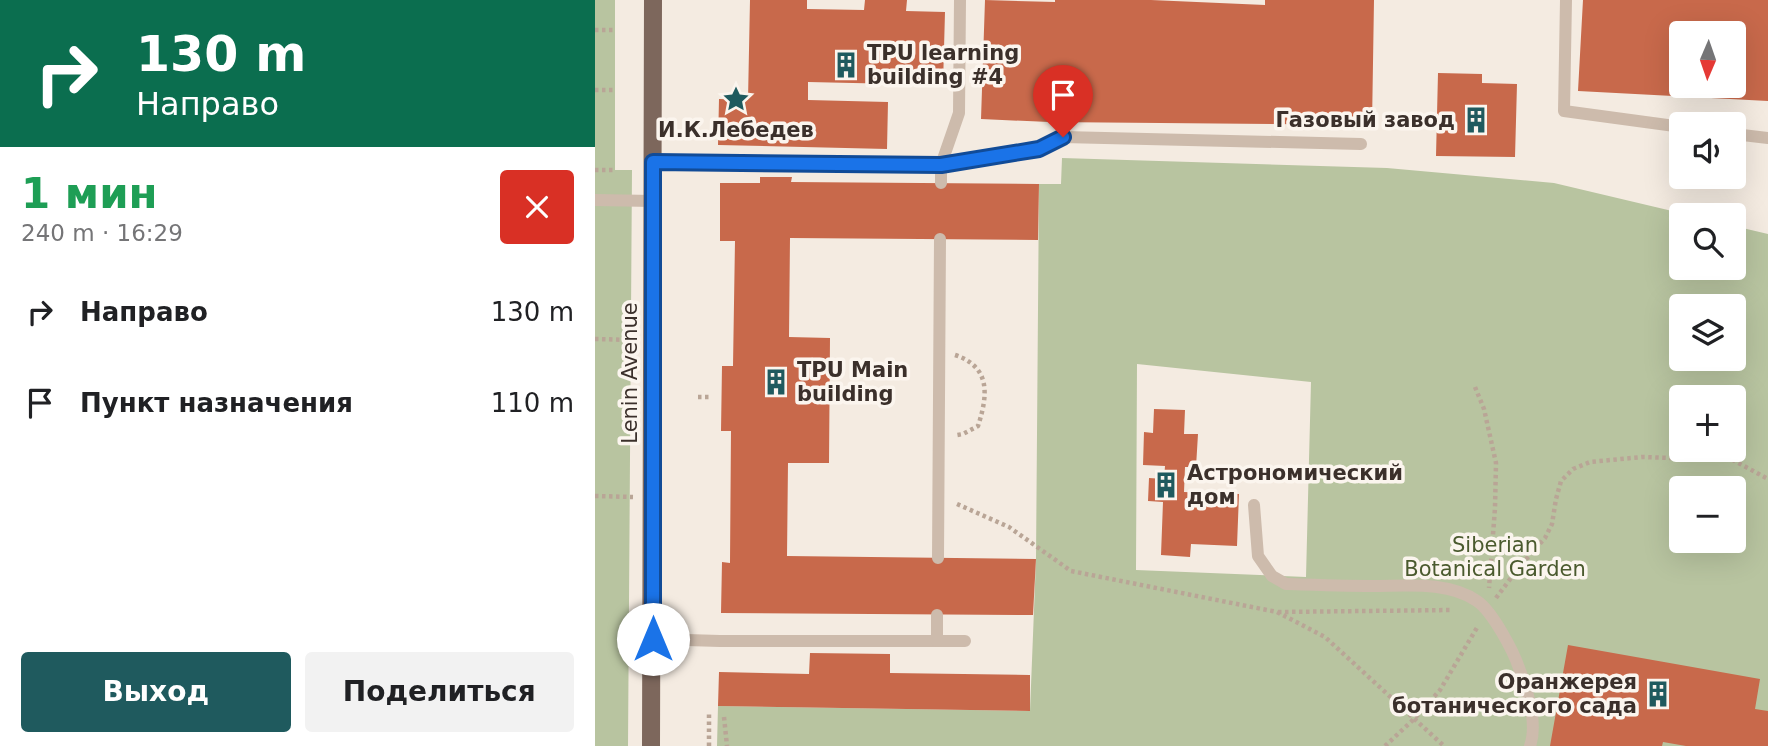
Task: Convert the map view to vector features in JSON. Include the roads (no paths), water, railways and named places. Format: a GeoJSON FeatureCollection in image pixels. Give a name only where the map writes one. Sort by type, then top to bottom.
{"type":"FeatureCollection","features":[{"type":"Feature","properties":{"kind":"main road","name":"Lenin Avenue"},"geometry":{"type":"LineString","coordinates":[[651,746],[653,0]]}},
{"type":"Feature","properties":{"kind":"lane"},"geometry":{"type":"LineString","coordinates":[[941,183],[941,165],[959,113],[960,0]]}},
{"type":"Feature","properties":{"kind":"lane"},"geometry":{"type":"LineString","coordinates":[[1566,0],[1564,111],[1669,126]]}},
{"type":"Feature","properties":{"kind":"lane"},"geometry":{"type":"LineString","coordinates":[[1746,135],[1768,138]]}},
{"type":"Feature","properties":{"kind":"lane"},"geometry":{"type":"LineString","coordinates":[[653,162],[941,165],[1039,149],[1063,137],[1361,144]]}},
{"type":"Feature","properties":{"kind":"lane"},"geometry":{"type":"LineString","coordinates":[[595,200],[653,201]]}},
{"type":"Feature","properties":{"kind":"lane"},"geometry":{"type":"LineString","coordinates":[[938,558],[940,239]]}},
{"type":"Feature","properties":{"kind":"lane"},"geometry":{"type":"LineString","coordinates":[[1255,505],[1258,556],[1272,576],[1286,584],[1426,586],[1459,592],[1476,600],[1487,610],[1516,659],[1526,685],[1533,738],[1530,746]]}},
{"type":"Feature","properties":{"kind":"lane"},"geometry":{"type":"LineString","coordinates":[[937,615],[937,641]]}},
{"type":"Feature","properties":{"kind":"lane"},"geometry":{"type":"LineString","coordinates":[[653,639],[965,641]]}},
{"type":"Feature","properties":{"kind":"place","name":"TPU learning building #4"},"geometry":{"type":"Point","coordinates":[846,65]}},
{"type":"Feature","properties":{"kind":"place","name":"И.К.Лебедев"},"geometry":{"type":"Point","coordinates":[736,99]}},
{"type":"Feature","properties":{"kind":"place","name":"Газовый завод"},"geometry":{"type":"Point","coordinates":[1476,120]}},
{"type":"Feature","properties":{"kind":"place","name":"TPU Main building"},"geometry":{"type":"Point","coordinates":[776,382]}},
{"type":"Feature","properties":{"kind":"place","name":"Астрономический дом"},"geometry":{"type":"Point","coordinates":[1166,485]}},
{"type":"Feature","properties":{"kind":"place","name":"Оранжерея ботанического сада"},"geometry":{"type":"Point","coordinates":[1658,694]}},
{"type":"Feature","properties":{"kind":"park label","name":"Siberian Botanical Garden"},"geometry":{"type":"Point","coordinates":[1495,557]}}]}
